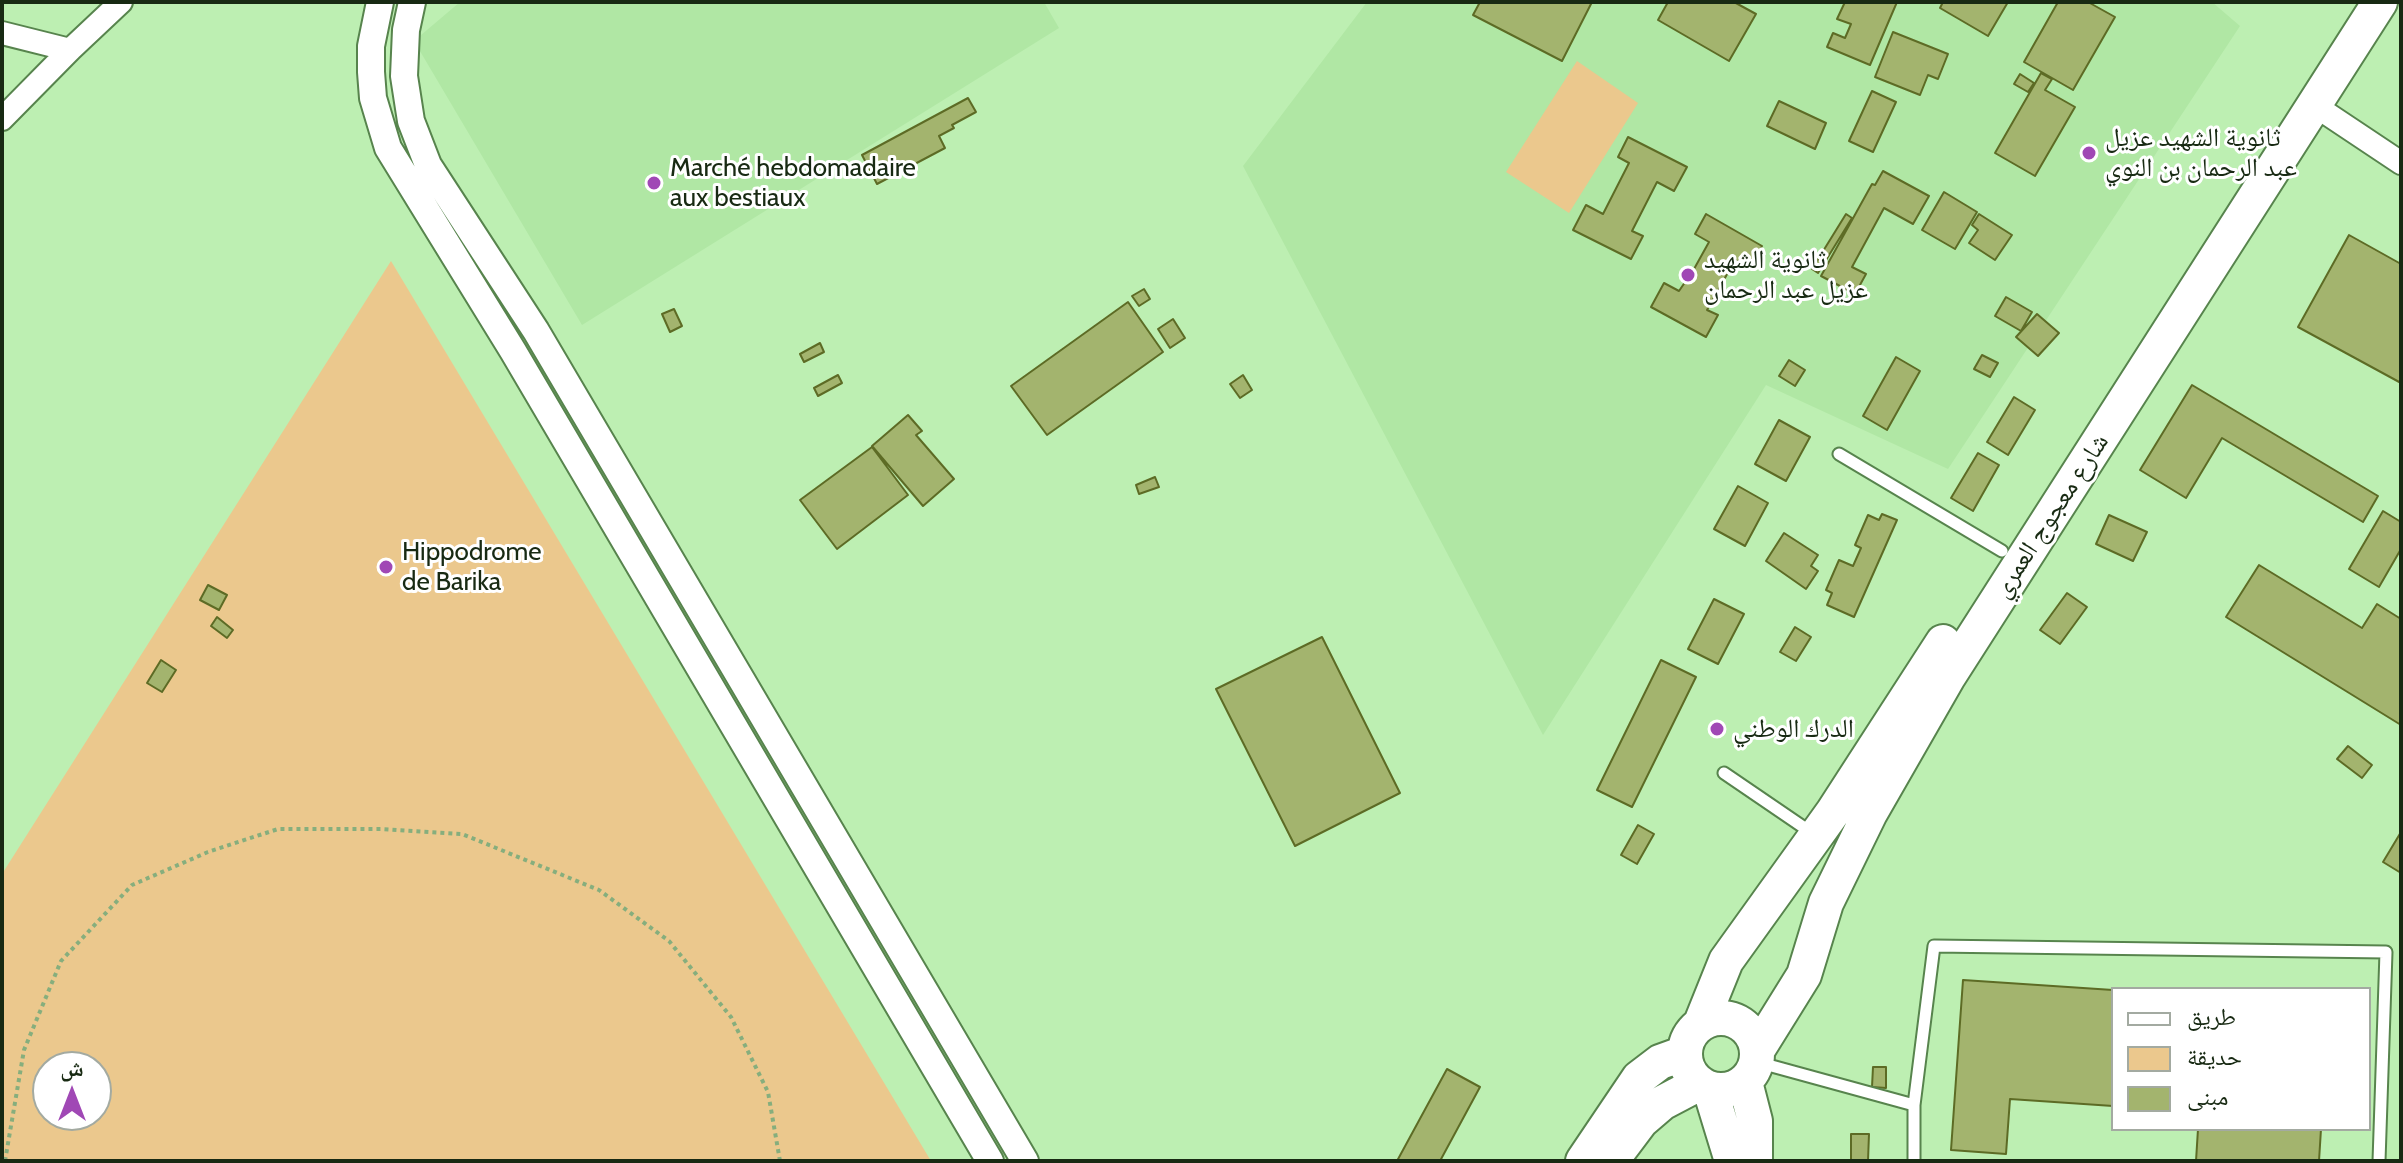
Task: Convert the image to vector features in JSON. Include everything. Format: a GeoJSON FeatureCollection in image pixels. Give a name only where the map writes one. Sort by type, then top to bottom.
{"type":"FeatureCollection","features":[{"type":"Feature","properties":{"kind":"main road","name":"شارع معجوج العمري"},"geometry":{"type":"LineString","coordinates":[[1701,1023],[1726,961],[1816,836],[2252,167],[2355,2]]}},
{"type":"Feature","properties":{"kind":"main road","name":"شارع معجوج العمري"},"geometry":{"type":"LineString","coordinates":[[1753,1064],[1804,975],[1826,903],[1870,813],[1948,677],[2380,2]]}},
{"type":"Feature","properties":{"kind":"main road"},"geometry":{"type":"LineString","coordinates":[[1753,1064],[1735,1088],[1723,1090],[1705,1086],[1691,1075],[1685,1053],[1687,1042],[1701,1023],[1724,1017],[1747,1027],[1754,1037],[1755,1161]]}},
{"type":"Feature","properties":{"kind":"main road"},"geometry":{"type":"LineString","coordinates":[[1583,1161],[1639,1078],[1660,1062],[1685,1053]]}},
{"type":"Feature","properties":{"kind":"main road"},"geometry":{"type":"LineString","coordinates":[[1611,1161],[1641,1121],[1662,1103],[1705,1086]]}},
{"type":"Feature","properties":{"kind":"main road"},"geometry":{"type":"LineString","coordinates":[[1705,1086],[1732,1161]]}},
{"type":"Feature","properties":{"kind":"street"},"geometry":{"type":"LineString","coordinates":[[2,119],[121,2]]}},
{"type":"Feature","properties":{"kind":"street"},"geometry":{"type":"LineString","coordinates":[[380,2],[371,46],[371,72],[380,124],[394,159],[513,351],[990,1161]]}},
{"type":"Feature","properties":{"kind":"street"},"geometry":{"type":"LineString","coordinates":[[412,2],[406,30],[404,76],[411,121],[428,165],[536,331],[1025,1161]]}},
{"type":"Feature","properties":{"kind":"street"},"geometry":{"type":"LineString","coordinates":[[2,33],[70,50]]}},
{"type":"Feature","properties":{"kind":"street"},"geometry":{"type":"LineString","coordinates":[[2314,105],[2401,163]]}},
{"type":"Feature","properties":{"kind":"lane"},"geometry":{"type":"LineString","coordinates":[[1839,454],[2002,551]]}},
{"type":"Feature","properties":{"kind":"lane"},"geometry":{"type":"LineString","coordinates":[[1724,773],[1816,836]]}},
{"type":"Feature","properties":{"kind":"lane"},"geometry":{"type":"LineString","coordinates":[[1914,1161],[1914,1105],[1934,946],[2386,952],[2379,1161]]}},
{"type":"Feature","properties":{"kind":"lane"},"geometry":{"type":"LineString","coordinates":[[1753,1064],[1914,1105]]}},
{"type":"Feature","properties":{"kind":"path"},"geometry":{"type":"LineString","coordinates":[[5,1161],[24,1050],[61,961],[132,885],[208,852],[278,829],[382,829],[462,834],[599,890],[669,941],[731,1017],[768,1092],[780,1161]]}},
{"type":"Feature","properties":{"kind":"shaded area","name":"Marché hebdomadaire aux bestiaux"},"geometry":{"type":"Polygon","coordinates":[[[460,2],[1044,2],[1059,28],[582,325],[414,41],[460,2]]]}},
{"type":"Feature","properties":{"kind":"shaded area","name":"ثانوية الشهيد عزيل عبد الرحمان"},"geometry":{"type":"Polygon","coordinates":[[[1367,2],[2212,2],[2240,26],[1948,469],[1766,385],[1543,735],[1243,166],[1367,2]]]}},
{"type":"Feature","properties":{"kind":"green space"},"geometry":{"type":"Polygon","coordinates":[[[1577,61],[1638,103],[1569,213],[1506,172],[1577,61]]]}},
{"type":"Feature","properties":{"kind":"green space","name":"Hippodrome de Barika"},"geometry":{"type":"Polygon","coordinates":[[[391,261],[931,1161],[2,1161],[2,874],[391,261]]]}},
{"type":"Feature","properties":{"kind":"building"},"geometry":{"type":"Polygon","coordinates":[[[1480,2],[1592,2],[1562,61],[1473,15],[1480,2]]]}},
{"type":"Feature","properties":{"kind":"building"},"geometry":{"type":"Polygon","coordinates":[[[1668,2],[1734,2],[1756,14],[1729,61],[1658,20],[1668,2]]]}},
{"type":"Feature","properties":{"kind":"building"},"geometry":{"type":"Polygon","coordinates":[[[1845,2],[1897,2],[1870,65],[1827,47],[1833,33],[1845,38],[1851,24],[1837,19],[1845,2]]]}},
{"type":"Feature","properties":{"kind":"building"},"geometry":{"type":"Polygon","coordinates":[[[1943,2],[2008,2],[1988,36],[1940,8],[1943,2]]]}},
{"type":"Feature","properties":{"kind":"building"},"geometry":{"type":"Polygon","coordinates":[[[2058,2],[2088,2],[2115,17],[2073,90],[2024,62],[2058,2]]]}},
{"type":"Feature","properties":{"kind":"building"},"geometry":{"type":"Polygon","coordinates":[[[1893,32],[1948,54],[1938,79],[1928,75],[1920,95],[1875,77],[1893,32]]]}},
{"type":"Feature","properties":{"kind":"building"},"geometry":{"type":"Polygon","coordinates":[[[2041,73],[2052,79],[2045,90],[2075,107],[2035,176],[1995,153],[2041,73]]]}},
{"type":"Feature","properties":{"kind":"building"},"geometry":{"type":"Polygon","coordinates":[[[2020,74],[2034,83],[2028,92],[2014,84],[2020,74]]]}},
{"type":"Feature","properties":{"kind":"building"},"geometry":{"type":"Polygon","coordinates":[[[1872,91],[1896,102],[1873,152],[1849,141],[1872,91]]]}},
{"type":"Feature","properties":{"kind":"building"},"geometry":{"type":"Polygon","coordinates":[[[968,98],[976,112],[939,136],[945,148],[877,184],[862,155],[968,98]]]}},
{"type":"Feature","properties":{"kind":"building"},"geometry":{"type":"Polygon","coordinates":[[[1779,101],[1826,123],[1815,149],[1767,126],[1779,101]]]}},
{"type":"Feature","properties":{"kind":"building"},"geometry":{"type":"Polygon","coordinates":[[[1628,137],[1687,167],[1674,191],[1657,182],[1632,231],[1643,236],[1631,259],[1573,230],[1586,205],[1603,214],[1629,163],[1618,157],[1628,137]]]}},
{"type":"Feature","properties":{"kind":"building"},"geometry":{"type":"Polygon","coordinates":[[[1883,171],[1929,196],[1913,224],[1884,208],[1852,267],[1866,274],[1855,294],[1821,276],[1872,184],[1875,185],[1883,171]]]}},
{"type":"Feature","properties":{"kind":"building"},"geometry":{"type":"Polygon","coordinates":[[[1944,192],[1977,212],[1955,249],[1922,230],[1944,192]]]}},
{"type":"Feature","properties":{"kind":"building"},"geometry":{"type":"Polygon","coordinates":[[[1706,214],[1762,246],[1750,268],[1735,260],[1707,310],[1718,315],[1706,337],[1651,307],[1664,283],[1679,291],[1694,269],[1709,242],[1695,234],[1706,214]]]}},
{"type":"Feature","properties":{"kind":"building"},"geometry":{"type":"Polygon","coordinates":[[[1846,214],[1852,218],[1818,273],[1812,269],[1846,214]]]}},
{"type":"Feature","properties":{"kind":"building"},"geometry":{"type":"Polygon","coordinates":[[[1979,214],[2012,235],[1995,260],[1969,243],[1978,230],[1972,225],[1979,214]]]}},
{"type":"Feature","properties":{"kind":"building"},"geometry":{"type":"Polygon","coordinates":[[[2349,235],[2401,264],[2401,383],[2298,327],[2349,235]]]}},
{"type":"Feature","properties":{"kind":"building"},"geometry":{"type":"Polygon","coordinates":[[[1144,289],[1150,299],[1139,306],[1132,296],[1144,289]]]}},
{"type":"Feature","properties":{"kind":"building"},"geometry":{"type":"Polygon","coordinates":[[[2006,297],[2032,312],[2021,331],[1995,316],[2006,297]]]}},
{"type":"Feature","properties":{"kind":"building"},"geometry":{"type":"Polygon","coordinates":[[[1128,302],[1163,352],[1047,435],[1011,386],[1128,302]]]}},
{"type":"Feature","properties":{"kind":"building"},"geometry":{"type":"Polygon","coordinates":[[[674,309],[682,326],[670,332],[662,314],[674,309]]]}},
{"type":"Feature","properties":{"kind":"building"},"geometry":{"type":"Polygon","coordinates":[[[2037,314],[2059,333],[2038,356],[2016,337],[2037,314]]]}},
{"type":"Feature","properties":{"kind":"building"},"geometry":{"type":"Polygon","coordinates":[[[1173,319],[1185,338],[1170,348],[1158,329],[1173,319]]]}},
{"type":"Feature","properties":{"kind":"building"},"geometry":{"type":"Polygon","coordinates":[[[820,343],[824,352],[804,362],[800,354],[820,343]]]}},
{"type":"Feature","properties":{"kind":"building"},"geometry":{"type":"Polygon","coordinates":[[[1982,355],[1998,363],[1990,377],[1974,369],[1982,355]]]}},
{"type":"Feature","properties":{"kind":"building"},"geometry":{"type":"Polygon","coordinates":[[[1896,357],[1920,371],[1887,430],[1863,416],[1896,357]]]}},
{"type":"Feature","properties":{"kind":"building"},"geometry":{"type":"Polygon","coordinates":[[[1789,360],[1805,370],[1795,386],[1779,376],[1789,360]]]}},
{"type":"Feature","properties":{"kind":"building"},"geometry":{"type":"Polygon","coordinates":[[[838,375],[842,383],[818,396],[814,388],[838,375]]]}},
{"type":"Feature","properties":{"kind":"building"},"geometry":{"type":"Polygon","coordinates":[[[1243,375],[1252,390],[1240,398],[1230,384],[1243,375]]]}},
{"type":"Feature","properties":{"kind":"building"},"geometry":{"type":"Polygon","coordinates":[[[2192,385],[2378,496],[2363,522],[2222,438],[2186,498],[2140,470],[2192,385]]]}},
{"type":"Feature","properties":{"kind":"building"},"geometry":{"type":"Polygon","coordinates":[[[2014,397],[2035,410],[2008,455],[1987,442],[2014,397]]]}},
{"type":"Feature","properties":{"kind":"building"},"geometry":{"type":"Polygon","coordinates":[[[908,415],[922,431],[916,435],[954,479],[923,506],[872,446],[908,415]]]}},
{"type":"Feature","properties":{"kind":"building"},"geometry":{"type":"Polygon","coordinates":[[[1779,420],[1810,437],[1786,481],[1755,464],[1779,420]]]}},
{"type":"Feature","properties":{"kind":"building"},"geometry":{"type":"Polygon","coordinates":[[[872,447],[908,495],[837,549],[800,500],[872,447]]]}},
{"type":"Feature","properties":{"kind":"building"},"geometry":{"type":"Polygon","coordinates":[[[1978,453],[1999,465],[1973,511],[1951,498],[1978,453]]]}},
{"type":"Feature","properties":{"kind":"building"},"geometry":{"type":"Polygon","coordinates":[[[1155,477],[1159,487],[1139,494],[1136,485],[1155,477]]]}},
{"type":"Feature","properties":{"kind":"building"},"geometry":{"type":"Polygon","coordinates":[[[1738,486],[1768,503],[1745,546],[1714,529],[1738,486]]]}},
{"type":"Feature","properties":{"kind":"building"},"geometry":{"type":"Polygon","coordinates":[[[2383,511],[2401,522],[2401,549],[2379,587],[2349,569],[2383,511]]]}},
{"type":"Feature","properties":{"kind":"building"},"geometry":{"type":"Polygon","coordinates":[[[1882,514],[1897,520],[1854,617],[1827,605],[1832,593],[1826,590],[1839,560],[1853,566],[1861,548],[1855,545],[1868,515],[1879,520],[1882,514]]]}},
{"type":"Feature","properties":{"kind":"building"},"geometry":{"type":"Polygon","coordinates":[[[2109,515],[2147,532],[2133,561],[2096,544],[2109,515]]]}},
{"type":"Feature","properties":{"kind":"building"},"geometry":{"type":"Polygon","coordinates":[[[1784,533],[1818,555],[1811,566],[1818,571],[1806,589],[1766,561],[1784,533]]]}},
{"type":"Feature","properties":{"kind":"building"},"geometry":{"type":"Polygon","coordinates":[[[2259,565],[2362,628],[2377,604],[2401,619],[2401,725],[2226,617],[2259,565]]]}},
{"type":"Feature","properties":{"kind":"building"},"geometry":{"type":"Polygon","coordinates":[[[208,585],[227,595],[219,610],[200,600],[208,585]]]}},
{"type":"Feature","properties":{"kind":"building"},"geometry":{"type":"Polygon","coordinates":[[[2067,593],[2087,607],[2060,644],[2040,630],[2067,593]]]}},
{"type":"Feature","properties":{"kind":"building"},"geometry":{"type":"Polygon","coordinates":[[[1714,599],[1744,614],[1718,664],[1688,649],[1714,599]]]}},
{"type":"Feature","properties":{"kind":"building"},"geometry":{"type":"Polygon","coordinates":[[[217,617],[233,630],[227,638],[211,626],[217,617]]]}},
{"type":"Feature","properties":{"kind":"building"},"geometry":{"type":"Polygon","coordinates":[[[1795,627],[1811,637],[1796,661],[1780,652],[1795,627]]]}},
{"type":"Feature","properties":{"kind":"building"},"geometry":{"type":"Polygon","coordinates":[[[1322,637],[1400,793],[1295,846],[1216,689],[1322,637]]]}},
{"type":"Feature","properties":{"kind":"building"},"geometry":{"type":"Polygon","coordinates":[[[161,660],[176,670],[162,692],[147,683],[161,660]]]}},
{"type":"Feature","properties":{"kind":"building"},"geometry":{"type":"Polygon","coordinates":[[[1661,660],[1696,677],[1632,807],[1597,790],[1661,660]]]}},
{"type":"Feature","properties":{"kind":"building"},"geometry":{"type":"Polygon","coordinates":[[[2348,746],[2372,765],[2362,778],[2337,759],[2348,746]]]}},
{"type":"Feature","properties":{"kind":"building"},"geometry":{"type":"Polygon","coordinates":[[[1638,825],[1654,834],[1637,864],[1621,855],[1638,825]]]}},
{"type":"Feature","properties":{"kind":"building"},"geometry":{"type":"Polygon","coordinates":[[[2401,832],[2401,873],[2383,862],[2401,832]]]}},
{"type":"Feature","properties":{"kind":"building"},"geometry":{"type":"Polygon","coordinates":[[[1963,980],[2111,990],[2111,1106],[2010,1099],[2006,1154],[1951,1150],[1963,980]]]}},
{"type":"Feature","properties":{"kind":"building"},"geometry":{"type":"Polygon","coordinates":[[[1873,1067],[1886,1067],[1886,1088],[1872,1087],[1873,1067]]]}},
{"type":"Feature","properties":{"kind":"building"},"geometry":{"type":"Polygon","coordinates":[[[1447,1069],[1480,1087],[1440,1161],[1397,1161],[1447,1069]]]}},
{"type":"Feature","properties":{"kind":"building"},"geometry":{"type":"Polygon","coordinates":[[[2198,1131],[2321,1131],[2319,1161],[2196,1161],[2198,1131]]]}},
{"type":"Feature","properties":{"kind":"building"},"geometry":{"type":"Polygon","coordinates":[[[1851,1134],[1869,1134],[1868,1161],[1851,1161],[1851,1134]]]}},
{"type":"Feature","properties":{"kind":"place","name":"ثانوية الشهيد عزيل عبد الرحمان بن النوي"},"geometry":{"type":"Point","coordinates":[2089,153]}},
{"type":"Feature","properties":{"kind":"place","name":"Marché hebdomadaire aux bestiaux"},"geometry":{"type":"Point","coordinates":[654,183]}},
{"type":"Feature","properties":{"kind":"place","name":"ثانوية الشهيد عزيل عبد الرحمان"},"geometry":{"type":"Point","coordinates":[1688,275]}},
{"type":"Feature","properties":{"kind":"place","name":"Hippodrome de Barika"},"geometry":{"type":"Point","coordinates":[386,567]}},
{"type":"Feature","properties":{"kind":"place","name":"الدرك الوطني"},"geometry":{"type":"Point","coordinates":[1717,729]}}]}
